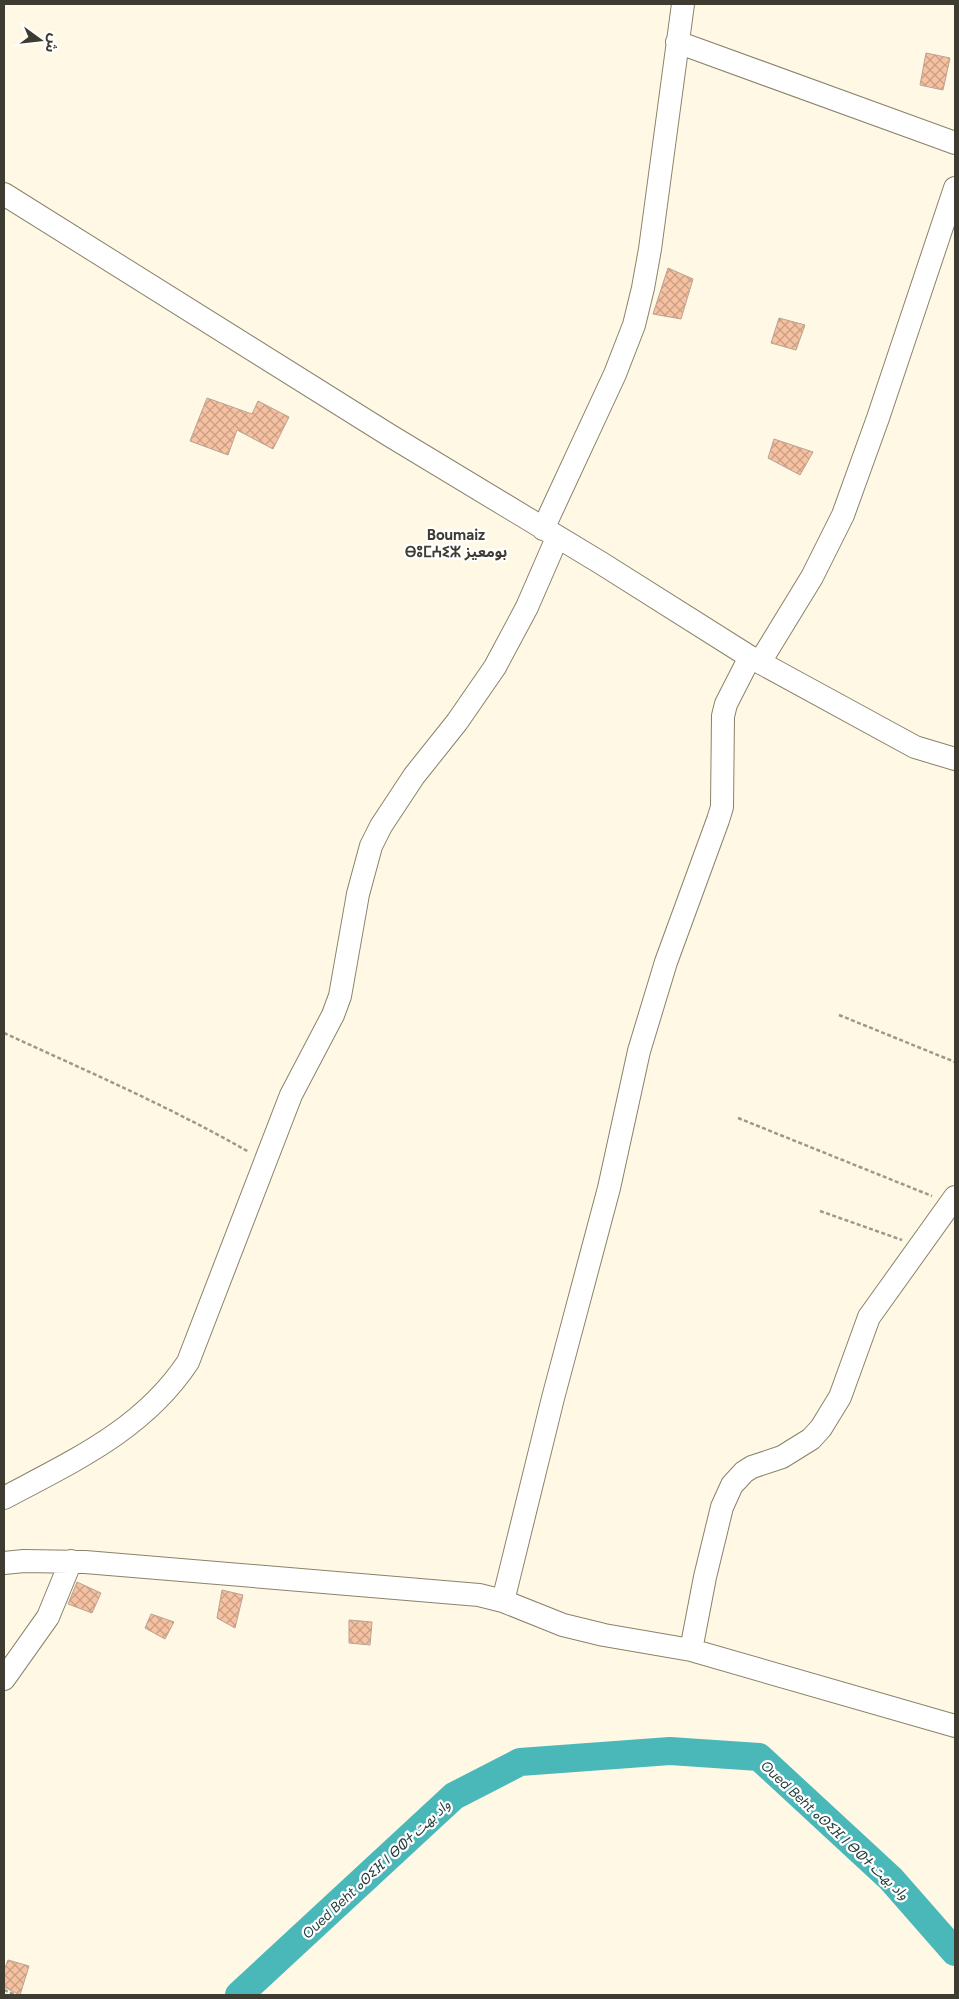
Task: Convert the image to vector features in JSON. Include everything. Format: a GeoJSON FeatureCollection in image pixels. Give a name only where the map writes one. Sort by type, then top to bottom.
{"type":"FeatureCollection","features":[{"type":"Feature","properties":{"kind":"street"},"geometry":{"type":"LineString","coordinates":[[4,1498],[64,1467],[136,1420],[175,1382],[188,1362],[291,1095],[333,1015],[340,996],[358,894],[371,846],[381,826],[414,776],[457,722],[495,667],[526,607],[550,534],[634,325],[650,249],[683,4]]}},
{"type":"Feature","properties":{"kind":"street"},"geometry":{"type":"LineString","coordinates":[[678,42],[955,143]]}},
{"type":"Feature","properties":{"kind":"street"},"geometry":{"type":"LineString","coordinates":[[504,1601],[553,1398],[609,1188],[638,1051],[666,962],[722,807],[723,716],[726,704],[812,577],[842,515],[878,418],[955,188]]}},
{"type":"Feature","properties":{"kind":"street"},"geometry":{"type":"LineString","coordinates":[[4,194],[550,534],[755,659],[915,747],[955,759]]}},
{"type":"Feature","properties":{"kind":"street"},"geometry":{"type":"LineString","coordinates":[[690,1650],[720,1516],[732,1485],[744,1472],[752,1467],[782,1457],[811,1439],[821,1428],[840,1397],[869,1317],[953,1200]]}},
{"type":"Feature","properties":{"kind":"street"},"geometry":{"type":"LineString","coordinates":[[4,1679],[48,1616],[71,1561]]}},
{"type":"Feature","properties":{"kind":"street"},"geometry":{"type":"LineString","coordinates":[[4,1563],[71,1561],[479,1595],[504,1601],[563,1625],[604,1635],[690,1650],[955,1726]]}},
{"type":"Feature","properties":{"kind":"path"},"geometry":{"type":"LineString","coordinates":[[839,1015],[955,1062]]}},
{"type":"Feature","properties":{"kind":"path"},"geometry":{"type":"LineString","coordinates":[[4,1033],[147,1098],[214,1131],[266,1161]]}},
{"type":"Feature","properties":{"kind":"path"},"geometry":{"type":"LineString","coordinates":[[738,1118],[953,1200]]}},
{"type":"Feature","properties":{"kind":"path"},"geometry":{"type":"LineString","coordinates":[[820,1211],[920,1247]]}},
{"type":"Feature","properties":{"kind":"path"},"geometry":{"type":"LineString","coordinates":[[4,1990],[16,1995]]}},
{"type":"Feature","properties":{"kind":"building"},"geometry":{"type":"Polygon","coordinates":[[[926,53],[950,58],[943,90],[920,85],[926,53]]]}},
{"type":"Feature","properties":{"kind":"building"},"geometry":{"type":"Polygon","coordinates":[[[668,268],[693,279],[681,319],[653,314],[668,268]]]}},
{"type":"Feature","properties":{"kind":"building"},"geometry":{"type":"Polygon","coordinates":[[[779,318],[805,325],[796,350],[771,343],[779,318]]]}},
{"type":"Feature","properties":{"kind":"building"},"geometry":{"type":"Polygon","coordinates":[[[207,398],[252,414],[258,401],[289,417],[273,449],[237,430],[228,455],[190,441],[207,398]]]}},
{"type":"Feature","properties":{"kind":"building"},"geometry":{"type":"Polygon","coordinates":[[[774,439],[813,452],[800,475],[768,458],[774,439]]]}},
{"type":"Feature","properties":{"kind":"building"},"geometry":{"type":"Polygon","coordinates":[[[77,1582],[101,1593],[92,1613],[68,1604],[77,1582]]]}},
{"type":"Feature","properties":{"kind":"building"},"geometry":{"type":"Polygon","coordinates":[[[222,1590],[243,1595],[235,1628],[217,1618],[222,1590]]]}},
{"type":"Feature","properties":{"kind":"building"},"geometry":{"type":"Polygon","coordinates":[[[151,1614],[174,1622],[165,1639],[145,1628],[151,1614]]]}},
{"type":"Feature","properties":{"kind":"building"},"geometry":{"type":"Polygon","coordinates":[[[349,1620],[372,1622],[370,1645],[349,1643],[349,1620]]]}},
{"type":"Feature","properties":{"kind":"building"},"geometry":{"type":"Polygon","coordinates":[[[8,1960],[29,1966],[20,1995],[4,1987],[4,1970],[8,1960]]]}},
{"type":"Feature","properties":{"kind":"waterway","name":"Oued Beht ⴰⵙⵉⴼ ⵏ ⴱⵀⵜ واد بهت"},"geometry":{"type":"LineString","coordinates":[[239,1995],[454,1796],[520,1762],[670,1751],[759,1757],[891,1879],[955,1952]]}},
{"type":"Feature","properties":{"kind":"district","name":"Boumaiz ⴱⵓⵎⵄⵉⵣ بومعيز"},"geometry":{"type":"Point","coordinates":[456,544]}}]}
